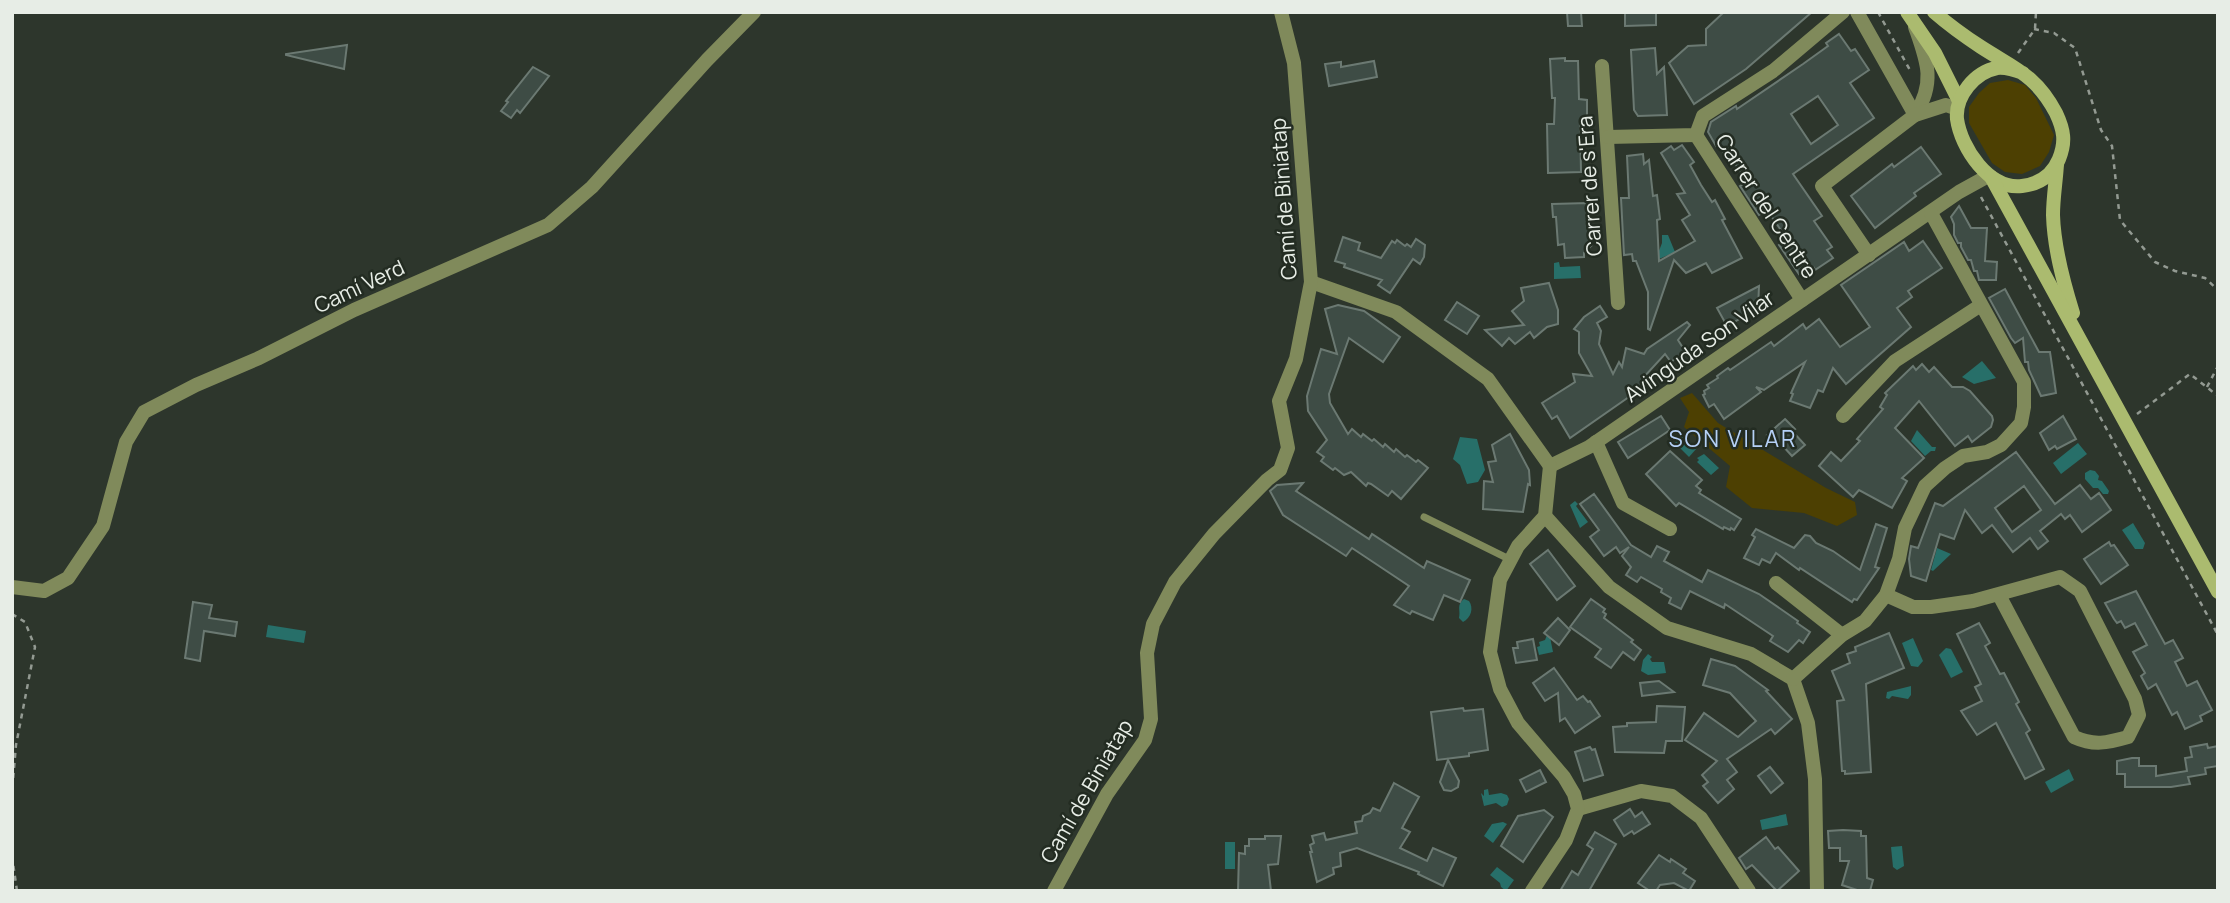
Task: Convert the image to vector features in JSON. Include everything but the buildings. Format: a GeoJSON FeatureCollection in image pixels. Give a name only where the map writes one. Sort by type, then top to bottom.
{"type":"FeatureCollection","features":[{"type":"Feature","properties":{"kind":"main road"},"geometry":{"type":"LineString","coordinates":[[1934,12],[1965,37],[2035,81],[2045,93],[2060,121],[2064,140],[2057,162],[2053,215],[2059,262],[2083,344]]}},
{"type":"Feature","properties":{"kind":"main road"},"geometry":{"type":"LineString","coordinates":[[1910,15],[1935,53],[1958,105],[1960,131],[1979,166],[1989,176],[2006,186],[2025,186],[2044,179],[2057,162]]}},
{"type":"Feature","properties":{"kind":"main road"},"geometry":{"type":"LineString","coordinates":[[1958,105],[1965,90],[1981,74],[1999,68],[2017,68]]}},
{"type":"Feature","properties":{"kind":"main road"},"geometry":{"type":"LineString","coordinates":[[1989,176],[2218,592]]}},
{"type":"Feature","properties":{"kind":"street","name":"Camí Verd"},"geometry":{"type":"LineString","coordinates":[[12,587],[44,591],[68,579],[103,526],[126,442],[144,412],[354,310],[548,225],[592,187],[754,12]]}},
{"type":"Feature","properties":{"kind":"street","name":"Camí de Biniatap"},"geometry":{"type":"LineString","coordinates":[[1054,891],[1107,794],[1145,740],[1151,719],[1147,653],[1153,624],[1175,582],[1214,534],[1280,470],[1288,448],[1279,401],[1296,359],[1311,282],[1294,63],[1281,12]]}},
{"type":"Feature","properties":{"kind":"street"},"geometry":{"type":"LineString","coordinates":[[1608,137],[1696,135],[1703,116],[1773,71],[1843,12]]}},
{"type":"Feature","properties":{"kind":"street"},"geometry":{"type":"LineString","coordinates":[[1857,12],[1915,116]]}},
{"type":"Feature","properties":{"kind":"street"},"geometry":{"type":"LineString","coordinates":[[1910,15],[1927,63],[1928,78],[1925,96],[1915,116]]}},
{"type":"Feature","properties":{"kind":"street","name":"Carrer de s'Era"},"geometry":{"type":"LineString","coordinates":[[1602,66],[1618,303]]}},
{"type":"Feature","properties":{"kind":"street"},"geometry":{"type":"LineString","coordinates":[[1869,255],[1822,186],[1915,116],[1946,105],[1958,105]]}},
{"type":"Feature","properties":{"kind":"street","name":"Carrer del Centre"},"geometry":{"type":"LineString","coordinates":[[1696,135],[1802,300]]}},
{"type":"Feature","properties":{"kind":"street","name":"Avinguda Son Vilar"},"geometry":{"type":"LineString","coordinates":[[1550,466],[1596,442],[1802,300],[1989,176]]}},
{"type":"Feature","properties":{"kind":"street"},"geometry":{"type":"LineString","coordinates":[[1793,679],[1842,635],[1865,621],[1886,595],[1899,559],[1905,528],[1925,486],[1963,456],[1987,452],[2001,445],[2021,423],[2024,382],[1931,213]]}},
{"type":"Feature","properties":{"kind":"street"},"geometry":{"type":"LineString","coordinates":[[1311,282],[1395,312],[1488,379],[1550,466],[1545,516],[1518,547],[1500,580],[1490,652],[1500,689],[1518,723],[1564,776],[1574,794],[1578,809],[1566,840],[1532,891]]}},
{"type":"Feature","properties":{"kind":"street"},"geometry":{"type":"LineString","coordinates":[[1843,416],[1895,361],[1981,305]]}},
{"type":"Feature","properties":{"kind":"street"},"geometry":{"type":"LineString","coordinates":[[1596,442],[1623,503],[1670,529]]}},
{"type":"Feature","properties":{"kind":"street"},"geometry":{"type":"LineString","coordinates":[[1545,516],[1609,587],[1667,628],[1751,654],[1793,679],[1808,723],[1815,779],[1817,891]]}},
{"type":"Feature","properties":{"kind":"street"},"geometry":{"type":"LineString","coordinates":[[1886,595],[1913,607],[1931,607],[1998,595],[2060,577],[2080,591],[2135,699],[2139,715],[2128,737],[2099,744],[2087,743],[2074,737],[1998,595]]}},
{"type":"Feature","properties":{"kind":"street"},"geometry":{"type":"LineString","coordinates":[[1776,583],[1842,635]]}},
{"type":"Feature","properties":{"kind":"street"},"geometry":{"type":"LineString","coordinates":[[1578,809],[1641,791],[1672,796],[1700,818],[1749,891]]}},
{"type":"Feature","properties":{"kind":"lane"},"geometry":{"type":"LineString","coordinates":[[1424,517],[1511,559]]}},
{"type":"Feature","properties":{"kind":"path"},"geometry":{"type":"LineString","coordinates":[[1878,12],[1912,72]]}},
{"type":"Feature","properties":{"kind":"path"},"geometry":{"type":"LineString","coordinates":[[2017,68],[2034,29],[2036,12]]}},
{"type":"Feature","properties":{"kind":"path"},"geometry":{"type":"LineString","coordinates":[[2034,29],[2054,33],[2075,48],[2101,130],[2112,146],[2120,220],[2155,262],[2175,271],[2204,278],[2218,290]]}},
{"type":"Feature","properties":{"kind":"path"},"geometry":{"type":"LineString","coordinates":[[1974,184],[2218,635]]}},
{"type":"Feature","properties":{"kind":"path"},"geometry":{"type":"LineString","coordinates":[[2207,387],[2218,366]]}},
{"type":"Feature","properties":{"kind":"path"},"geometry":{"type":"LineString","coordinates":[[2126,422],[2190,374],[2218,396]]}},
{"type":"Feature","properties":{"kind":"path"},"geometry":{"type":"LineString","coordinates":[[12,614],[25,622],[35,647],[16,745],[12,792]]}},
{"type":"Feature","properties":{"kind":"path"},"geometry":{"type":"LineString","coordinates":[[12,856],[17,891]]}},
{"type":"Feature","properties":{"kind":"shaded area"},"geometry":{"type":"Polygon","coordinates":[[[2008,80],[2025,85],[2036,98],[2054,135],[2049,152],[2040,166],[2022,174],[2005,172],[1992,163],[1969,123],[1969,107],[1979,93],[1990,83],[2008,80]]]}},
{"type":"Feature","properties":{"kind":"shaded area"},"geometry":{"type":"Polygon","coordinates":[[[1692,393],[1718,423],[1826,488],[1855,502],[1857,515],[1837,526],[1804,513],[1752,508],[1726,487],[1730,466],[1684,427],[1689,412],[1680,398],[1692,393]]]}},
{"type":"Feature","properties":{"kind":"water"},"geometry":{"type":"Polygon","coordinates":[[[1662,235],[1668,235],[1675,252],[1659,259],[1657,256],[1662,235]]]}},
{"type":"Feature","properties":{"kind":"water"},"geometry":{"type":"Polygon","coordinates":[[[1559,262],[1560,267],[1580,266],[1581,278],[1554,279],[1554,263],[1559,262]]]}},
{"type":"Feature","properties":{"kind":"water"},"geometry":{"type":"Polygon","coordinates":[[[1982,361],[1996,378],[1974,384],[1962,377],[1982,361]]]}},
{"type":"Feature","properties":{"kind":"water"},"geometry":{"type":"Polygon","coordinates":[[[1917,430],[1932,447],[1936,447],[1935,451],[1925,456],[1911,441],[1917,430]]]}},
{"type":"Feature","properties":{"kind":"water"},"geometry":{"type":"Polygon","coordinates":[[[1681,434],[1697,448],[1689,457],[1675,443],[1681,434]]]}},
{"type":"Feature","properties":{"kind":"water"},"geometry":{"type":"Polygon","coordinates":[[[1460,437],[1477,439],[1485,470],[1478,482],[1467,484],[1460,465],[1453,459],[1460,437]]]}},
{"type":"Feature","properties":{"kind":"water"},"geometry":{"type":"Polygon","coordinates":[[[2078,443],[2087,454],[2061,474],[2053,463],[2078,443]]]}},
{"type":"Feature","properties":{"kind":"water"},"geometry":{"type":"Polygon","coordinates":[[[1704,454],[1719,468],[1711,475],[1697,462],[1697,458],[1704,454]]]}},
{"type":"Feature","properties":{"kind":"water"},"geometry":{"type":"Polygon","coordinates":[[[2090,470],[2099,476],[2098,480],[2102,481],[2109,491],[2108,494],[2093,488],[2085,479],[2085,473],[2090,470]]]}},
{"type":"Feature","properties":{"kind":"water"},"geometry":{"type":"Polygon","coordinates":[[[1575,501],[1588,522],[1580,528],[1570,505],[1575,501]]]}},
{"type":"Feature","properties":{"kind":"water"},"geometry":{"type":"Polygon","coordinates":[[[2133,523],[2145,543],[2143,549],[2135,549],[2122,530],[2133,523]]]}},
{"type":"Feature","properties":{"kind":"water"},"geometry":{"type":"Polygon","coordinates":[[[1937,548],[1951,554],[1933,571],[1931,570],[1937,548]]]}},
{"type":"Feature","properties":{"kind":"water"},"geometry":{"type":"Polygon","coordinates":[[[1464,599],[1471,604],[1471,610],[1463,622],[1459,618],[1459,608],[1464,599]]]}},
{"type":"Feature","properties":{"kind":"water"},"geometry":{"type":"Polygon","coordinates":[[[268,625],[306,631],[304,643],[266,637],[268,625]]]}},
{"type":"Feature","properties":{"kind":"water"},"geometry":{"type":"Polygon","coordinates":[[[1547,635],[1550,637],[1553,652],[1539,655],[1539,642],[1545,640],[1547,635]]]}},
{"type":"Feature","properties":{"kind":"water"},"geometry":{"type":"Polygon","coordinates":[[[1913,638],[1923,661],[1918,667],[1911,666],[1902,643],[1913,638]]]}},
{"type":"Feature","properties":{"kind":"water"},"geometry":{"type":"Polygon","coordinates":[[[1946,648],[1951,649],[1963,672],[1951,678],[1939,655],[1946,648]]]}},
{"type":"Feature","properties":{"kind":"water"},"geometry":{"type":"Polygon","coordinates":[[[1648,654],[1652,657],[1652,662],[1664,662],[1666,673],[1648,675],[1641,671],[1643,660],[1648,654]]]}},
{"type":"Feature","properties":{"kind":"water"},"geometry":{"type":"Polygon","coordinates":[[[1911,686],[1908,699],[1892,696],[1886,698],[1887,692],[1911,686]]]}},
{"type":"Feature","properties":{"kind":"water"},"geometry":{"type":"Polygon","coordinates":[[[2069,769],[2074,780],[2051,793],[2045,782],[2069,769]]]}},
{"type":"Feature","properties":{"kind":"water"},"geometry":{"type":"Polygon","coordinates":[[[1488,789],[1489,795],[1507,795],[1507,805],[1502,807],[1496,803],[1484,806],[1481,793],[1484,796],[1484,790],[1488,789]]]}},
{"type":"Feature","properties":{"kind":"water"},"geometry":{"type":"Polygon","coordinates":[[[1786,814],[1788,825],[1762,830],[1760,820],[1786,814]]]}},
{"type":"Feature","properties":{"kind":"water"},"geometry":{"type":"Polygon","coordinates":[[[1492,824],[1507,824],[1493,843],[1484,836],[1492,824]]]}},
{"type":"Feature","properties":{"kind":"water"},"geometry":{"type":"Polygon","coordinates":[[[1225,842],[1235,842],[1235,869],[1225,869],[1225,842]]]}},
{"type":"Feature","properties":{"kind":"water"},"geometry":{"type":"Polygon","coordinates":[[[1902,846],[1904,866],[1897,870],[1893,867],[1891,847],[1902,846]]]}},
{"type":"Feature","properties":{"kind":"water"},"geometry":{"type":"Polygon","coordinates":[[[1497,867],[1514,880],[1506,891],[1490,875],[1497,867]]]}},
{"type":"Feature","properties":{"kind":"district","name":"SON VILAR"},"geometry":{"type":"Point","coordinates":[1733,438]}}]}
